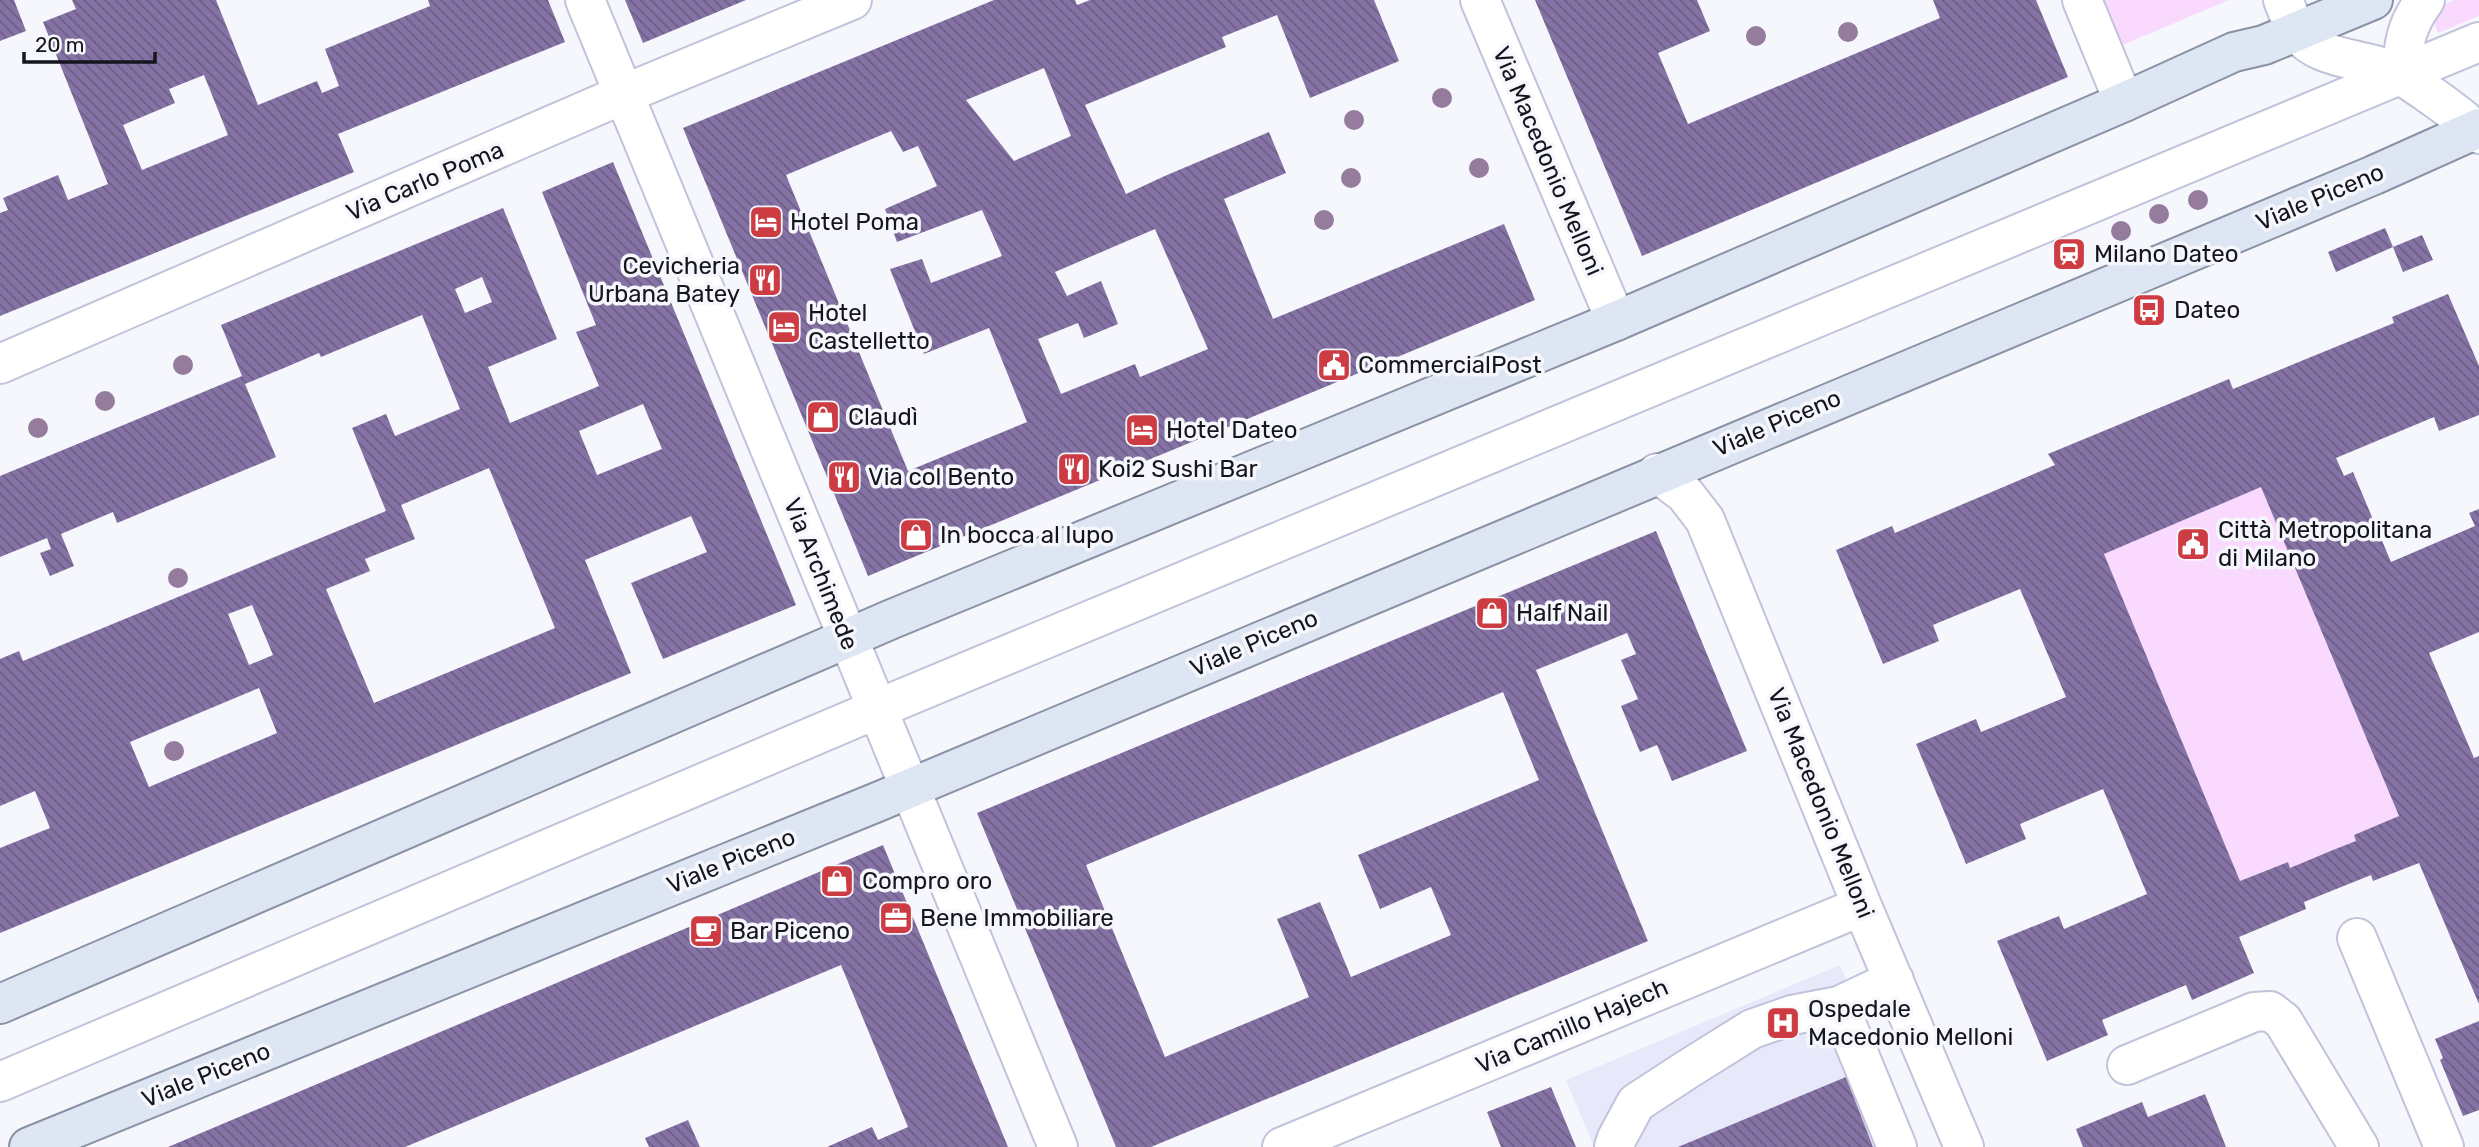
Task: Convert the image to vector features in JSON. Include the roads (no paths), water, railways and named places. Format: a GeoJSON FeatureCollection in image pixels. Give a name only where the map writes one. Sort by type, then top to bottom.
{"type":"FeatureCollection","features":[{"type":"Feature","properties":{"kind":"main road"},"geometry":{"type":"LineString","coordinates":[[0,1004],[848,638],[1616,321],[2234,52],[2264,44],[2290,15],[2373,0]]}},
{"type":"Feature","properties":{"kind":"main road","name":"Viale Piceno"},"geometry":{"type":"LineString","coordinates":[[29,1147],[910,788],[2478,131]]}},
{"type":"Feature","properties":{"kind":"street","name":"Via Archimede"},"geometry":{"type":"LineString","coordinates":[[585,0],[1058,1147]]}},
{"type":"Feature","properties":{"kind":"street","name":"Via Carlo Poma"},"geometry":{"type":"LineString","coordinates":[[0,364],[624,94],[852,0]]}},
{"type":"Feature","properties":{"kind":"street","name":"Via Macedonio Melloni"},"geometry":{"type":"LineString","coordinates":[[1480,0],[1616,321]]}},
{"type":"Feature","properties":{"kind":"street"},"geometry":{"type":"LineString","coordinates":[[2082,0],[2124,102]]}},
{"type":"Feature","properties":{"kind":"street"},"geometry":{"type":"LineString","coordinates":[[2402,75],[2406,33],[2412,16],[2425,0]]}},
{"type":"Feature","properties":{"kind":"street"},"geometry":{"type":"LineString","coordinates":[[2290,15],[2314,46],[2337,56],[2402,75],[2478,131]]}},
{"type":"Feature","properties":{"kind":"street"},"geometry":{"type":"LineString","coordinates":[[0,1082],[877,709],[2479,43]]}},
{"type":"Feature","properties":{"kind":"street","name":"Via Macedonio Melloni"},"geometry":{"type":"LineString","coordinates":[[1657,474],[1685,494],[1705,520],[1862,906],[1964,1147]]}},
{"type":"Feature","properties":{"kind":"street","name":"Via Camillo Hajech"},"geometry":{"type":"LineString","coordinates":[[1282,1147],[1862,906]]}},
{"type":"Feature","properties":{"kind":"street"},"geometry":{"type":"LineString","coordinates":[[2357,938],[2444,1147]]}},
{"type":"Feature","properties":{"kind":"street"},"geometry":{"type":"LineString","coordinates":[[1614,1147],[1616,1138],[1636,1103],[1752,1029],[1792,1015],[1839,1006],[1894,980]]}},
{"type":"Feature","properties":{"kind":"street"},"geometry":{"type":"LineString","coordinates":[[1839,1006],[1898,1147]]}},
{"type":"Feature","properties":{"kind":"street"},"geometry":{"type":"LineString","coordinates":[[2127,1065],[2254,1012],[2270,1011],[2283,1021],[2359,1147]]}},
{"type":"Feature","properties":{"kind":"place","name":"Hotel Poma"},"geometry":{"type":"Point","coordinates":[766,222]}},
{"type":"Feature","properties":{"kind":"place","name":"Milano Dateo"},"geometry":{"type":"Point","coordinates":[2069,254]}},
{"type":"Feature","properties":{"kind":"place","name":"Cevicheria Urbana Batey"},"geometry":{"type":"Point","coordinates":[765,280]}},
{"type":"Feature","properties":{"kind":"place","name":"Dateo"},"geometry":{"type":"Point","coordinates":[2149,310]}},
{"type":"Feature","properties":{"kind":"place","name":"Hotel Castelletto"},"geometry":{"type":"Point","coordinates":[784,327]}},
{"type":"Feature","properties":{"kind":"place","name":"CommercialPost"},"geometry":{"type":"Point","coordinates":[1334,365]}},
{"type":"Feature","properties":{"kind":"place","name":"Claudì"},"geometry":{"type":"Point","coordinates":[823,417]}},
{"type":"Feature","properties":{"kind":"place","name":"Hotel Dateo"},"geometry":{"type":"Point","coordinates":[1142,430]}},
{"type":"Feature","properties":{"kind":"place","name":"Koi2 Sushi Bar"},"geometry":{"type":"Point","coordinates":[1074,469]}},
{"type":"Feature","properties":{"kind":"place","name":"Via col Bento"},"geometry":{"type":"Point","coordinates":[844,477]}},
{"type":"Feature","properties":{"kind":"place","name":"In bocca al lupo"},"geometry":{"type":"Point","coordinates":[916,535]}},
{"type":"Feature","properties":{"kind":"place","name":"Città Metropolitana di Milano"},"geometry":{"type":"Point","coordinates":[2193,544]}},
{"type":"Feature","properties":{"kind":"place","name":"Half Nail"},"geometry":{"type":"Point","coordinates":[1492,613]}},
{"type":"Feature","properties":{"kind":"place","name":"Compro oro"},"geometry":{"type":"Point","coordinates":[837,881]}},
{"type":"Feature","properties":{"kind":"place","name":"Bene Immobiliare"},"geometry":{"type":"Point","coordinates":[896,918]}},
{"type":"Feature","properties":{"kind":"place","name":"Bar Piceno"},"geometry":{"type":"Point","coordinates":[706,931]}},
{"type":"Feature","properties":{"kind":"place","name":"Ospedale Macedonio Melloni"},"geometry":{"type":"Point","coordinates":[1783,1023]}}]}
